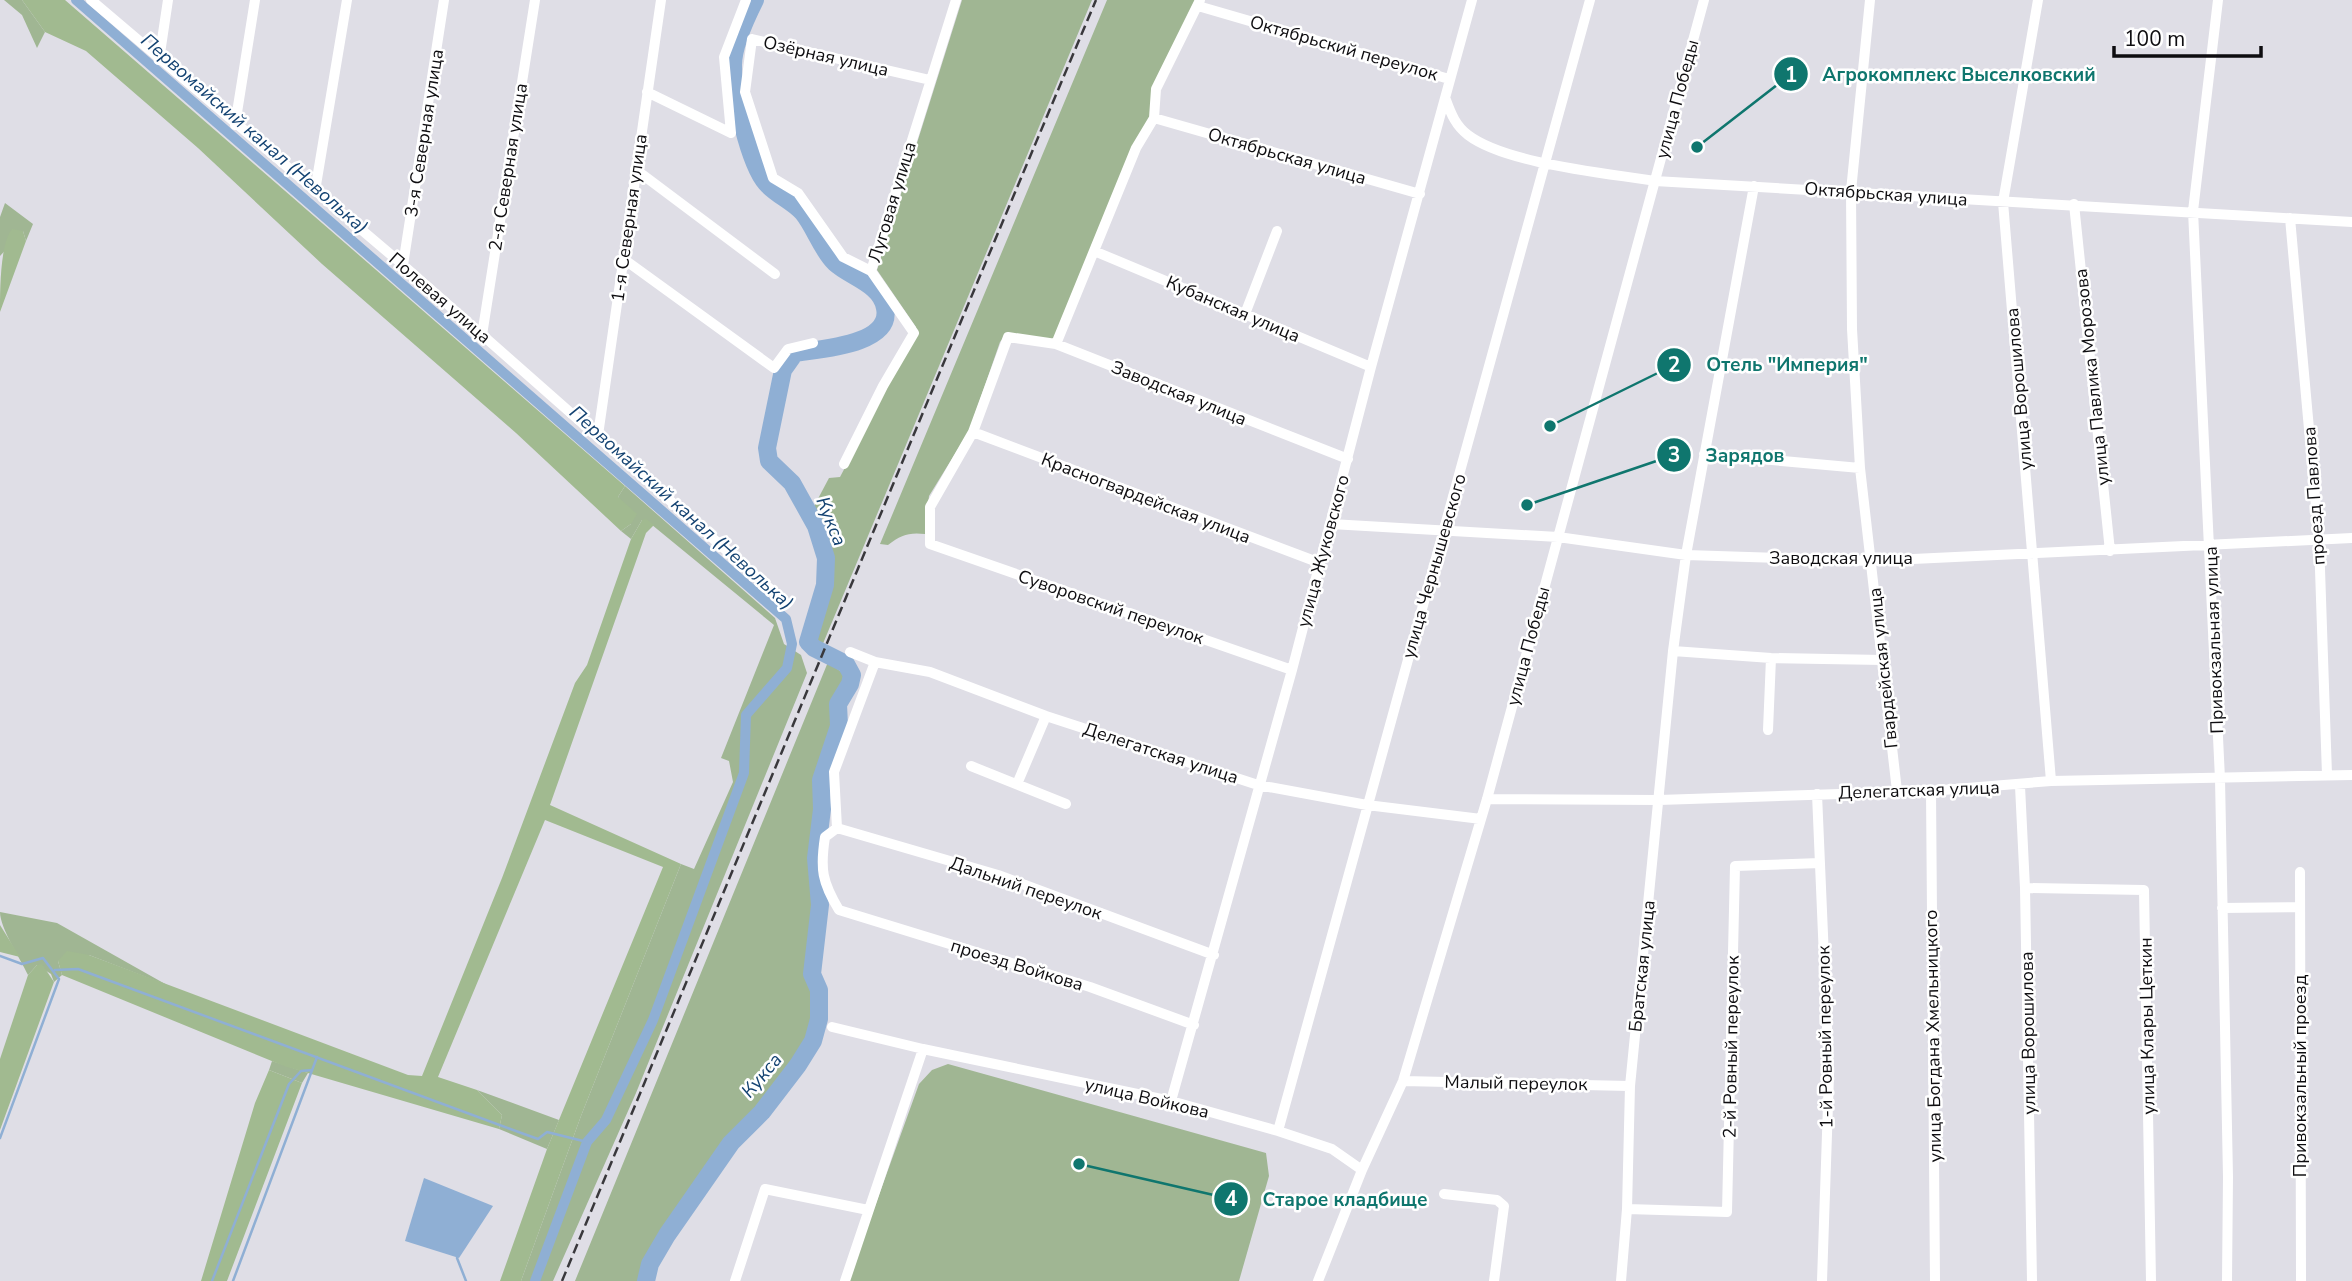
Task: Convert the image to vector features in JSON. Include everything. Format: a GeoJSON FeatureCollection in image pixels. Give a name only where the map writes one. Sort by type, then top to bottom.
{"type":"FeatureCollection","features":[{"type":"Feature","properties":{"kind":"street","name":"Полевая улица"},"geometry":{"type":"LineString","coordinates":[[91,0],[235,125],[404,265],[785,602]]}},
{"type":"Feature","properties":{"kind":"street"},"geometry":{"type":"LineString","coordinates":[[159,60],[168,0]]}},
{"type":"Feature","properties":{"kind":"street"},"geometry":{"type":"LineString","coordinates":[[235,125],[255,0]]}},
{"type":"Feature","properties":{"kind":"street"},"geometry":{"type":"LineString","coordinates":[[315,191],[347,0]]}},
{"type":"Feature","properties":{"kind":"street","name":"3-я Северная улица"},"geometry":{"type":"LineString","coordinates":[[404,265],[444,0]]}},
{"type":"Feature","properties":{"kind":"street","name":"2-я Северная улица"},"geometry":{"type":"LineString","coordinates":[[482,334],[535,0]]}},
{"type":"Feature","properties":{"kind":"street","name":"1-я Северная улица"},"geometry":{"type":"LineString","coordinates":[[597,435],[662,0]]}},
{"type":"Feature","properties":{"kind":"street"},"geometry":{"type":"LineString","coordinates":[[647,92],[731,133],[724,57],[746,0]]}},
{"type":"Feature","properties":{"kind":"street","name":"Луговая улица"},"geometry":{"type":"LineString","coordinates":[[844,464],[883,386],[914,333],[871,271],[956,0]]}},
{"type":"Feature","properties":{"kind":"street","name":"улица Жуковского"},"geometry":{"type":"LineString","coordinates":[[1171,1101],[1292,670],[1371,367],[1472,0]]}},
{"type":"Feature","properties":{"kind":"street","name":"улица Чернышевского"},"geometry":{"type":"LineString","coordinates":[[1278,1131],[1590,0]]}},
{"type":"Feature","properties":{"kind":"street","name":"улица Победы"},"geometry":{"type":"LineString","coordinates":[[1318,1281],[1362,1170],[1403,1081],[1487,799],[1704,0]]}},
{"type":"Feature","properties":{"kind":"street","name":"Гвардейская улица"},"geometry":{"type":"LineString","coordinates":[[1870,0],[1851,191],[1852,329],[1860,468],[1897,791]]}},
{"type":"Feature","properties":{"kind":"street","name":"улица Ворошилова"},"geometry":{"type":"LineString","coordinates":[[2038,0],[2003,202],[2051,781]]}},
{"type":"Feature","properties":{"kind":"street","name":"Привокзальная улица"},"geometry":{"type":"LineString","coordinates":[[2218,0],[2193,211],[2220,779],[2228,1177],[2227,1281]]}},
{"type":"Feature","properties":{"kind":"street"},"geometry":{"type":"LineString","coordinates":[[1056,344],[1136,148],[1154,118],[1156,89],[1199,3]]}},
{"type":"Feature","properties":{"kind":"street","name":"Октябрьский переулок"},"geometry":{"type":"LineString","coordinates":[[1199,3],[1449,79]]}},
{"type":"Feature","properties":{"kind":"street","name":"Озёрная улица"},"geometry":{"type":"LineString","coordinates":[[871,271],[843,257],[798,193],[773,177],[745,92],[752,39],[930,80]]}},
{"type":"Feature","properties":{"kind":"street","name":"Октябрьская улица"},"geometry":{"type":"LineString","coordinates":[[1446,100],[1454,121],[1469,136],[1492,148],[1545,162],[1655,181],[2352,222]]}},
{"type":"Feature","properties":{"kind":"street","name":"Октябрьская улица"},"geometry":{"type":"LineString","coordinates":[[1154,118],[1420,194]]}},
{"type":"Feature","properties":{"kind":"street"},"geometry":{"type":"LineString","coordinates":[[635,169],[775,274]]}},
{"type":"Feature","properties":{"kind":"street","name":"Братская улица"},"geometry":{"type":"LineString","coordinates":[[1621,1281],[1627,1209],[1630,1086],[1673,651],[1686,555],[1754,186]]}},
{"type":"Feature","properties":{"kind":"street","name":"улица Павлика Морозова"},"geometry":{"type":"LineString","coordinates":[[2074,204],[2110,551]]}},
{"type":"Feature","properties":{"kind":"street","name":"проезд Павлова"},"geometry":{"type":"LineString","coordinates":[[2290,218],[2319,540],[2327,775]]}},
{"type":"Feature","properties":{"kind":"street"},"geometry":{"type":"LineString","coordinates":[[1245,314],[1277,231]]}},
{"type":"Feature","properties":{"kind":"street","name":"Кубанская улица"},"geometry":{"type":"LineString","coordinates":[[1094,251],[1371,367]]}},
{"type":"Feature","properties":{"kind":"street"},"geometry":{"type":"LineString","coordinates":[[625,260],[774,368],[788,349],[813,343]]}},
{"type":"Feature","properties":{"kind":"street","name":"Заводская улица"},"geometry":{"type":"LineString","coordinates":[[973,432],[1008,337],[1056,344],[1348,459]]}},
{"type":"Feature","properties":{"kind":"street","name":"Суворовский переулок"},"geometry":{"type":"LineString","coordinates":[[973,432],[930,507],[930,544],[1292,670]]}},
{"type":"Feature","properties":{"kind":"street","name":"Красногвардейская улица"},"geometry":{"type":"LineString","coordinates":[[973,432],[1320,564]]}},
{"type":"Feature","properties":{"kind":"street"},"geometry":{"type":"LineString","coordinates":[[1704,454],[1860,468]]}},
{"type":"Feature","properties":{"kind":"street","name":"Заводская улица"},"geometry":{"type":"LineString","coordinates":[[1331,524],[1558,537],[1686,555],[1871,561],[2032,551],[2110,551],[2352,538]]}},
{"type":"Feature","properties":{"kind":"street"},"geometry":{"type":"LineString","coordinates":[[1673,651],[1771,658],[1883,660]]}},
{"type":"Feature","properties":{"kind":"street","name":"Делегатская улица"},"geometry":{"type":"LineString","coordinates":[[850,653],[875,662],[930,672],[1046,716],[1258,785],[1367,805],[1481,819]]}},
{"type":"Feature","properties":{"kind":"street"},"geometry":{"type":"LineString","coordinates":[[1768,730],[1771,658]]}},
{"type":"Feature","properties":{"kind":"street"},"geometry":{"type":"LineString","coordinates":[[837,828],[834,772],[875,662]]}},
{"type":"Feature","properties":{"kind":"street"},"geometry":{"type":"LineString","coordinates":[[1017,785],[1046,716]]}},
{"type":"Feature","properties":{"kind":"street"},"geometry":{"type":"LineString","coordinates":[[971,766],[1066,804]]}},
{"type":"Feature","properties":{"kind":"street","name":"Делегатская улица"},"geometry":{"type":"LineString","coordinates":[[1487,799],[1659,800],[2020,786],[2051,781],[2352,775]]}},
{"type":"Feature","properties":{"kind":"street","name":"улица Ворошилова"},"geometry":{"type":"LineString","coordinates":[[2020,786],[2025,888],[2032,1281]]}},
{"type":"Feature","properties":{"kind":"street","name":"улица Богдана Хмельницкого"},"geometry":{"type":"LineString","coordinates":[[1930,790],[1935,1281]]}},
{"type":"Feature","properties":{"kind":"street","name":"1-й Ровный переулок"},"geometry":{"type":"LineString","coordinates":[[1818,794],[1829,1075],[1822,1281]]}},
{"type":"Feature","properties":{"kind":"street","name":"проезд Войкова"},"geometry":{"type":"LineString","coordinates":[[837,828],[825,837],[822,858],[824,886],[839,910],[1090,987],[1194,1025]]}},
{"type":"Feature","properties":{"kind":"street","name":"Дальний переулок"},"geometry":{"type":"LineString","coordinates":[[837,828],[998,875],[1214,955]]}},
{"type":"Feature","properties":{"kind":"street","name":"2-й Ровный переулок"},"geometry":{"type":"LineString","coordinates":[[1627,1209],[1727,1212],[1735,866],[1820,863]]}},
{"type":"Feature","properties":{"kind":"street","name":"Привокзальный проезд"},"geometry":{"type":"LineString","coordinates":[[2300,872],[2301,1281]]}},
{"type":"Feature","properties":{"kind":"street","name":"улица Клары Цеткин"},"geometry":{"type":"LineString","coordinates":[[2025,888],[2144,890],[2151,1281]]}},
{"type":"Feature","properties":{"kind":"street"},"geometry":{"type":"LineString","coordinates":[[2222,908],[2300,907]]}},
{"type":"Feature","properties":{"kind":"street","name":"улица Войкова"},"geometry":{"type":"LineString","coordinates":[[832,1027],[1171,1101],[1332,1149],[1362,1170]]}},
{"type":"Feature","properties":{"kind":"street"},"geometry":{"type":"LineString","coordinates":[[845,1281],[923,1049]]}},
{"type":"Feature","properties":{"kind":"street","name":"Малый переулок"},"geometry":{"type":"LineString","coordinates":[[1403,1081],[1630,1086]]}},
{"type":"Feature","properties":{"kind":"street"},"geometry":{"type":"LineString","coordinates":[[735,1281],[765,1189],[869,1210]]}},
{"type":"Feature","properties":{"kind":"street"},"geometry":{"type":"LineString","coordinates":[[1444,1194],[1497,1200],[1504,1206],[1494,1281]]}},
{"type":"Feature","properties":{"kind":"green space"},"geometry":{"type":"Polygon","coordinates":[[[4,0],[22,0],[45,32],[37,48],[22,15],[4,0]]]}},
{"type":"Feature","properties":{"kind":"green space"},"geometry":{"type":"Polygon","coordinates":[[[22,0],[65,0],[625,486],[618,497],[637,514],[631,524],[621,531],[516,433],[322,264],[198,148],[86,51],[45,32],[22,0]]]}},
{"type":"Feature","properties":{"kind":"green space"},"geometry":{"type":"Polygon","coordinates":[[[962,0],[1092,0],[822,646],[812,637],[832,570],[825,540],[812,510],[829,478],[840,477],[915,335],[916,327],[877,270],[962,0]]]}},
{"type":"Feature","properties":{"kind":"green space"},"geometry":{"type":"Polygon","coordinates":[[[1107,0],[1195,0],[1152,88],[1150,116],[1132,148],[1054,340],[1007,333],[1000,342],[969,431],[929,496],[925,534],[910,534],[888,545],[880,544],[1107,0]]]}},
{"type":"Feature","properties":{"kind":"green space"},"geometry":{"type":"Polygon","coordinates":[[[5,203],[33,224],[26,241],[23,231],[0,256],[0,217],[5,203]]]}},
{"type":"Feature","properties":{"kind":"green space"},"geometry":{"type":"Polygon","coordinates":[[[12,229],[23,231],[26,241],[0,312],[3,256],[12,229]]]}},
{"type":"Feature","properties":{"kind":"green space"},"geometry":{"type":"Polygon","coordinates":[[[625,486],[775,618],[784,644],[801,655],[807,673],[636,1093],[553,1281],[521,1281],[581,1116],[681,864],[694,869],[733,782],[729,761],[721,758],[774,625],[646,520],[642,520],[631,539],[621,531],[631,524],[618,497],[625,486]]]}},
{"type":"Feature","properties":{"kind":"green space"},"geometry":{"type":"Polygon","coordinates":[[[646,519],[654,525],[646,533],[550,805],[681,864],[581,1116],[521,1281],[500,1281],[547,1149],[663,867],[545,820],[438,1077],[477,1090],[502,1115],[499,1129],[284,1066],[62,975],[58,961],[67,951],[89,955],[408,1075],[422,1076],[502,878],[575,683],[587,665],[631,539],[642,520],[646,519]]]}},
{"type":"Feature","properties":{"kind":"green space"},"geometry":{"type":"Polygon","coordinates":[[[828,662],[844,674],[848,682],[835,702],[834,728],[816,779],[819,810],[811,859],[816,905],[808,972],[814,991],[816,1018],[809,1040],[795,1063],[729,1142],[664,1233],[647,1263],[643,1281],[575,1281],[828,662]]]}},
{"type":"Feature","properties":{"kind":"green space"},"geometry":{"type":"Polygon","coordinates":[[[0,912],[57,923],[167,985],[89,955],[58,961],[62,975],[54,982],[51,974],[37,965],[28,975],[7,934],[0,912]]]}},
{"type":"Feature","properties":{"kind":"green space"},"geometry":{"type":"Polygon","coordinates":[[[0,925],[20,957],[0,952],[0,925]]]}},
{"type":"Feature","properties":{"kind":"green space"},"geometry":{"type":"Polygon","coordinates":[[[42,964],[54,982],[0,1130],[0,1059],[28,975],[37,965],[42,964]]]}},
{"type":"Feature","properties":{"kind":"green space"},"geometry":{"type":"Polygon","coordinates":[[[272,1061],[308,1073],[302,1083],[269,1070],[272,1061]]]}},
{"type":"Feature","properties":{"kind":"green space"},"geometry":{"type":"Polygon","coordinates":[[[948,1064],[1266,1153],[1269,1176],[1239,1281],[848,1281],[919,1084],[932,1070],[948,1064]]]}},
{"type":"Feature","properties":{"kind":"green space"},"geometry":{"type":"Polygon","coordinates":[[[269,1070],[302,1083],[227,1281],[201,1281],[255,1103],[269,1070]]]}},
{"type":"Feature","properties":{"kind":"green space"},"geometry":{"type":"Polygon","coordinates":[[[477,1090],[559,1120],[547,1149],[499,1129],[502,1115],[477,1090]]]}},
{"type":"Feature","properties":{"kind":"water"},"geometry":{"type":"Polygon","coordinates":[[[424,1178],[493,1206],[459,1258],[405,1241],[424,1178]]]}},
{"type":"Feature","properties":{"kind":"waterway","name":"Первомайский канал (Неволька)"},"geometry":{"type":"LineString","coordinates":[[76,0],[786,619],[792,644],[787,668],[746,715],[744,773],[653,1020],[606,1120],[587,1142],[535,1281]]}},
{"type":"Feature","properties":{"kind":"waterway","name":"Кукса"},"geometry":{"type":"LineString","coordinates":[[646,1281],[650,1264],[667,1235],[731,1143],[762,1112],[798,1065],[813,1041],[819,1019],[819,990],[812,974],[820,905],[816,858],[822,809],[821,780],[839,726],[838,704],[850,684],[852,675],[846,664],[814,648],[808,642],[825,585],[826,558],[816,526],[792,483],[769,461],[767,448],[783,370],[795,353],[852,343],[878,330],[884,320],[885,308],[878,293],[835,263],[803,213],[766,183],[754,160],[739,109],[733,65],[738,40],[755,0]]}},
{"type":"Feature","properties":{"kind":"waterway"},"geometry":{"type":"LineString","coordinates":[[0,956],[22,964],[43,958],[59,979],[0,1138]]}},
{"type":"Feature","properties":{"kind":"waterway"},"geometry":{"type":"LineString","coordinates":[[55,970],[78,969],[538,1139],[547,1132],[587,1142]]}},
{"type":"Feature","properties":{"kind":"waterway"},"geometry":{"type":"LineString","coordinates":[[233,1281],[317,1057]]}},
{"type":"Feature","properties":{"kind":"waterway"},"geometry":{"type":"LineString","coordinates":[[212,1281],[289,1084],[301,1071],[312,1070]]}},
{"type":"Feature","properties":{"kind":"waterway"},"geometry":{"type":"LineString","coordinates":[[457,1258],[466,1281]]}},
{"type":"Feature","properties":{"kind":"railway"},"geometry":{"type":"LineString","coordinates":[[562,1281],[1096,0]]}},
{"type":"Feature","properties":{"kind":"place","name":"Агрокомплекс Выселковский"},"geometry":{"type":"Point","coordinates":[1697,147]}},
{"type":"Feature","properties":{"kind":"place","name":"Отель \"Империя\""},"geometry":{"type":"Point","coordinates":[1550,426]}},
{"type":"Feature","properties":{"kind":"place","name":"Зарядов"},"geometry":{"type":"Point","coordinates":[1527,505]}},
{"type":"Feature","properties":{"kind":"place","name":"Старое кладбище"},"geometry":{"type":"Point","coordinates":[1079,1164]}}]}
